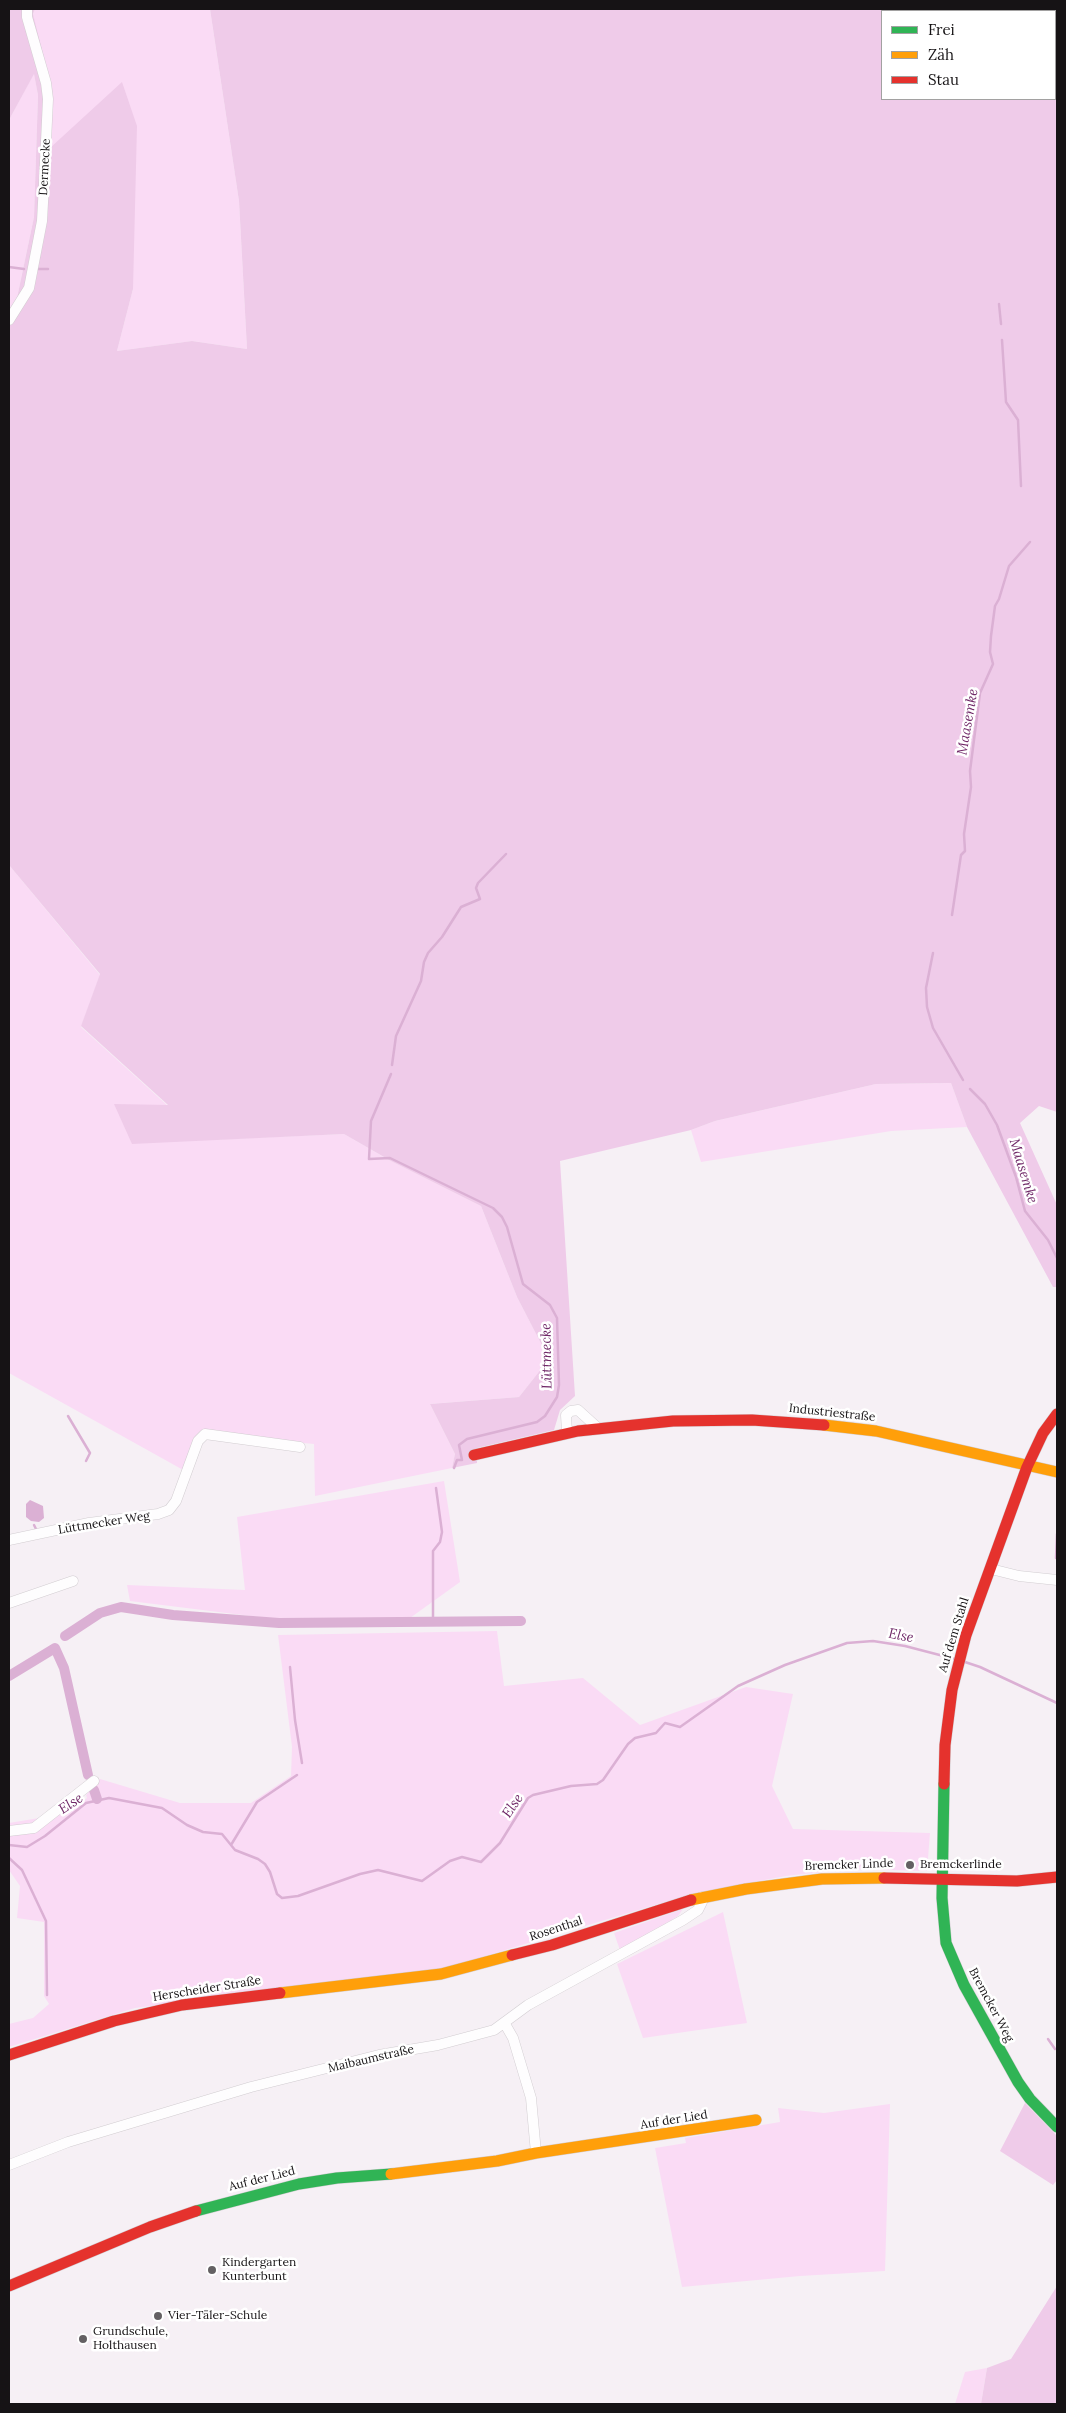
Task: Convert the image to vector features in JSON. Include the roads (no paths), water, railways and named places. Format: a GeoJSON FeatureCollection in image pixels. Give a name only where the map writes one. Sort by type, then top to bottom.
{"type":"FeatureCollection","features":[{"type":"Feature","properties":{"kind":"street","name":"Dermecke"},"geometry":{"type":"LineString","coordinates":[[9,320],[29,288],[42,221],[48,99],[44,75],[27,17],[27,9]]}},
{"type":"Feature","properties":{"kind":"street"},"geometry":{"type":"LineString","coordinates":[[567,1433],[566,1415],[571,1410],[578,1410],[599,1429]]}},
{"type":"Feature","properties":{"kind":"street","name":"Auf dem Stahl"},"geometry":{"type":"LineString","coordinates":[[943,1879],[945,1745],[952,1690],[957,1669],[1027,1466],[1043,1433],[1057,1414]]}},
{"type":"Feature","properties":{"kind":"street","name":"Industriestraße"},"geometry":{"type":"LineString","coordinates":[[474,1455],[567,1433],[702,1420],[752,1420],[843,1426],[884,1433],[1057,1472]]}},
{"type":"Feature","properties":{"kind":"street","name":"Lüttmecker Weg"},"geometry":{"type":"LineString","coordinates":[[9,1540],[90,1523],[158,1514],[169,1510],[176,1502],[198,1441],[205,1434],[300,1447]]}},
{"type":"Feature","properties":{"kind":"street"},"geometry":{"type":"LineString","coordinates":[[991,1569],[1019,1576],[1057,1580]]}},
{"type":"Feature","properties":{"kind":"street"},"geometry":{"type":"LineString","coordinates":[[9,1603],[73,1581]]}},
{"type":"Feature","properties":{"kind":"street"},"geometry":{"type":"LineString","coordinates":[[9,1831],[34,1828],[94,1781]]}},
{"type":"Feature","properties":{"kind":"street","name":"Bremcker Linde"},"geometry":{"type":"LineString","coordinates":[[702,1897],[822,1879],[1017,1881],[1057,1877]]}},
{"type":"Feature","properties":{"kind":"street","name":"Bremcker Weg"},"geometry":{"type":"LineString","coordinates":[[943,1879],[942,1898],[946,1943],[954,1966],[1018,2082],[1030,2099],[1057,2127]]}},
{"type":"Feature","properties":{"kind":"street","name":"Rosenthal"},"geometry":{"type":"LineString","coordinates":[[416,1978],[552,1945],[655,1910],[702,1897]]}},
{"type":"Feature","properties":{"kind":"street","name":"Maibaumstraße"},"geometry":{"type":"LineString","coordinates":[[9,2165],[68,2142],[251,2087],[379,2055],[463,2039],[494,2030],[528,2005],[698,1910],[702,1897]]}},
{"type":"Feature","properties":{"kind":"street","name":"Herscheider Straße"},"geometry":{"type":"LineString","coordinates":[[9,2055],[114,2021],[182,2005],[416,1978]]}},
{"type":"Feature","properties":{"kind":"street"},"geometry":{"type":"LineString","coordinates":[[504,2024],[513,2038],[531,2098],[536,2153]]}},
{"type":"Feature","properties":{"kind":"street","name":"Auf der Lied"},"geometry":{"type":"LineString","coordinates":[[9,2286],[150,2227],[205,2208],[299,2184],[337,2178],[406,2173],[497,2161],[536,2153],[667,2135],[756,2120]]}},
{"type":"Feature","properties":{"kind":"waterway","name":"Dermecke"},"geometry":{"type":"LineString","coordinates":[[9,267],[24,269]]}},
{"type":"Feature","properties":{"kind":"waterway","name":"Dermecke"},"geometry":{"type":"LineString","coordinates":[[36,269],[48,269]]}},
{"type":"Feature","properties":{"kind":"waterway"},"geometry":{"type":"LineString","coordinates":[[999,304],[1001,324]]}},
{"type":"Feature","properties":{"kind":"waterway"},"geometry":{"type":"LineString","coordinates":[[1002,340],[1006,402],[1018,420],[1021,486]]}},
{"type":"Feature","properties":{"kind":"waterway","name":"Maasemke"},"geometry":{"type":"LineString","coordinates":[[952,915],[961,855],[965,851],[964,834],[971,787],[970,771],[980,693],[993,664],[990,652],[995,606],[1009,566],[1030,542]]}},
{"type":"Feature","properties":{"kind":"waterway","name":"Lüttmecke"},"geometry":{"type":"LineString","coordinates":[[392,1065],[396,1036],[421,981],[424,962],[428,953],[442,937],[461,907],[480,899],[476,888],[478,883],[506,854]]}},
{"type":"Feature","properties":{"kind":"waterway","name":"Maasemke"},"geometry":{"type":"LineString","coordinates":[[933,953],[926,988],[927,1007],[933,1028],[963,1080]]}},
{"type":"Feature","properties":{"kind":"waterway","name":"Lüttmecke"},"geometry":{"type":"LineString","coordinates":[[391,1074],[371,1121],[369,1159],[390,1158],[493,1208],[502,1217],[507,1227],[523,1284],[550,1305],[557,1318],[559,1385],[557,1397],[545,1416],[537,1422],[467,1439],[459,1445],[462,1460],[457,1460],[454,1468]]}},
{"type":"Feature","properties":{"kind":"waterway","name":"Maasemke"},"geometry":{"type":"LineString","coordinates":[[970,1089],[985,1104],[997,1125],[1016,1177],[1025,1211],[1048,1240],[1057,1258]]}},
{"type":"Feature","properties":{"kind":"waterway"},"geometry":{"type":"LineString","coordinates":[[68,1416],[90,1453],[86,1461]]}},
{"type":"Feature","properties":{"kind":"waterway","name":"Lüttmecke"},"geometry":{"type":"LineString","coordinates":[[433,1623],[433,1551],[440,1542],[442,1532],[436,1488]]}},
{"type":"Feature","properties":{"kind":"waterway","name":"Dermecke"},"geometry":{"type":"LineString","coordinates":[[34,1525],[36,1529]]}},
{"type":"Feature","properties":{"kind":"waterway","name":"Maasemke"},"geometry":{"type":"LineString","coordinates":[[1056,1558],[1057,1534]]}},
{"type":"Feature","properties":{"kind":"waterway"},"geometry":{"type":"LineString","coordinates":[[65,1636],[100,1613],[121,1607],[173,1615],[279,1623],[521,1621]]}},
{"type":"Feature","properties":{"kind":"waterway","name":"Else"},"geometry":{"type":"LineString","coordinates":[[9,1845],[27,1847],[45,1836],[86,1803],[109,1798],[162,1808],[187,1825],[203,1832],[222,1834],[235,1850],[258,1859],[265,1864],[270,1872],[277,1894],[282,1898],[298,1896],[360,1874],[378,1870],[422,1881],[450,1861],[462,1857],[481,1862],[500,1843],[528,1798],[533,1795],[571,1786],[597,1784],[603,1780],[628,1744],[635,1738],[656,1733],[665,1723],[680,1727],[738,1686],[785,1665],[847,1643],[873,1641],[905,1646],[955,1659]]}},
{"type":"Feature","properties":{"kind":"waterway"},"geometry":{"type":"LineString","coordinates":[[9,1676],[55,1648],[64,1668],[88,1775]]}},
{"type":"Feature","properties":{"kind":"waterway","name":"Else"},"geometry":{"type":"LineString","coordinates":[[965,1662],[980,1667],[1057,1703]]}},
{"type":"Feature","properties":{"kind":"waterway"},"geometry":{"type":"LineString","coordinates":[[290,1667],[295,1720],[302,1763]]}},
{"type":"Feature","properties":{"kind":"waterway"},"geometry":{"type":"LineString","coordinates":[[231,1845],[257,1802],[297,1775]]}},
{"type":"Feature","properties":{"kind":"waterway"},"geometry":{"type":"LineString","coordinates":[[94,1790],[97,1799]]}},
{"type":"Feature","properties":{"kind":"waterway"},"geometry":{"type":"LineString","coordinates":[[9,1858],[22,1870],[46,1921],[47,1995]]}},
{"type":"Feature","properties":{"kind":"waterway"},"geometry":{"type":"LineString","coordinates":[[1048,2039],[1055,2049]]}},
{"type":"Feature","properties":{"kind":"place","name":"Bremckerlinde"},"geometry":{"type":"Point","coordinates":[910,1865]}},
{"type":"Feature","properties":{"kind":"place","name":"Kindergarten Kunterbunt"},"geometry":{"type":"Point","coordinates":[212,2270]}},
{"type":"Feature","properties":{"kind":"place","name":"Vier-Täler-Schule"},"geometry":{"type":"Point","coordinates":[158,2316]}},
{"type":"Feature","properties":{"kind":"place","name":"Grundschule, Holthausen"},"geometry":{"type":"Point","coordinates":[83,2339]}}]}
